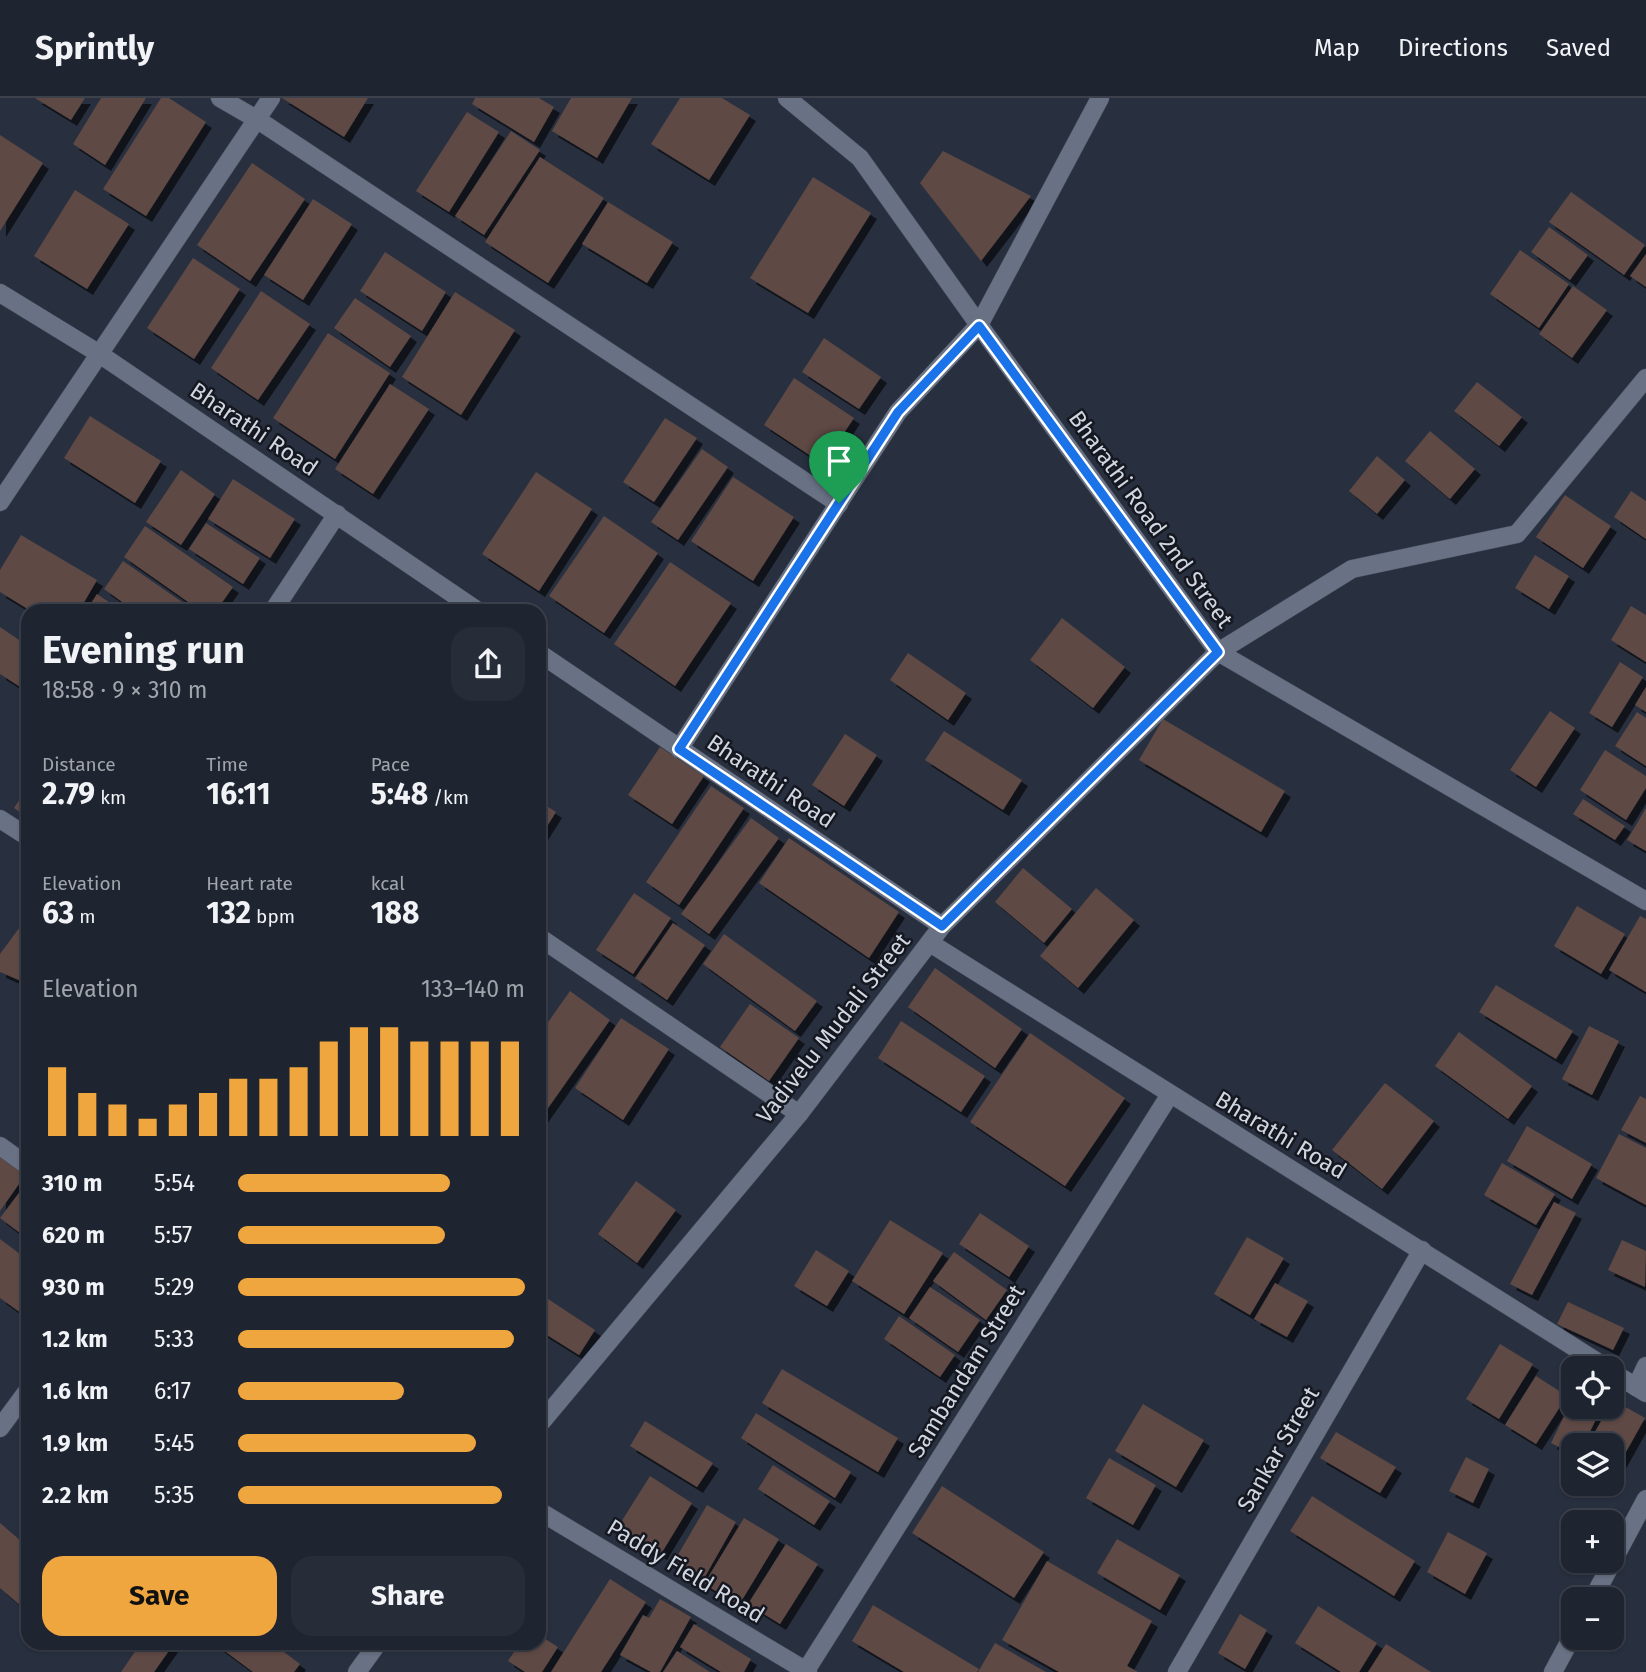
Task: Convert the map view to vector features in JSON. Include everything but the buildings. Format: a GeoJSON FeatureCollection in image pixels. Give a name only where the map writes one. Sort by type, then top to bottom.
{"type":"FeatureCollection","features":[{"type":"Feature","properties":{"kind":"street"},"geometry":{"type":"LineString","coordinates":[[220,98],[258,120],[839,503]]}},
{"type":"Feature","properties":{"kind":"street"},"geometry":{"type":"LineString","coordinates":[[0,502],[271,98]]}},
{"type":"Feature","properties":{"kind":"street","name":"Bharathi Road 2nd Street"},"geometry":{"type":"LineString","coordinates":[[787,98],[860,158],[979,326],[1218,652],[1646,901]]}},
{"type":"Feature","properties":{"kind":"street"},"geometry":{"type":"LineString","coordinates":[[679,749],[898,412],[979,326],[1100,98]]}},
{"type":"Feature","properties":{"kind":"street","name":"Bharathi Road"},"geometry":{"type":"LineString","coordinates":[[0,293],[98,353],[468,604]]}},
{"type":"Feature","properties":{"kind":"street","name":"Vadivelu Mudali Street"},"geometry":{"type":"LineString","coordinates":[[546,1417],[799,1114],[942,926],[1218,652],[1352,569],[1517,534],[1646,378]]}},
{"type":"Feature","properties":{"kind":"street"},"geometry":{"type":"LineString","coordinates":[[278,604],[337,514]]}},
{"type":"Feature","properties":{"kind":"street","name":"Bharathi Road"},"geometry":{"type":"LineString","coordinates":[[546,658],[942,926]]}},
{"type":"Feature","properties":{"kind":"street"},"geometry":{"type":"LineString","coordinates":[[0,819],[21,832]]}},
{"type":"Feature","properties":{"kind":"street"},"geometry":{"type":"LineString","coordinates":[[546,942],[799,1114]]}},
{"type":"Feature","properties":{"kind":"street","name":"Bharathi Road"},"geometry":{"type":"LineString","coordinates":[[930,943],[1588,1356]]}},
{"type":"Feature","properties":{"kind":"street","name":"Sambandam Street"},"geometry":{"type":"LineString","coordinates":[[806,1671],[1170,1096]]}},
{"type":"Feature","properties":{"kind":"street"},"geometry":{"type":"LineString","coordinates":[[0,1146],[21,1161]]}},
{"type":"Feature","properties":{"kind":"street","name":"Sankar Street"},"geometry":{"type":"LineString","coordinates":[[1177,1672],[1422,1250]]}},
{"type":"Feature","properties":{"kind":"street"},"geometry":{"type":"LineString","coordinates":[[1624,1379],[1641,1390],[1646,1366]]}},
{"type":"Feature","properties":{"kind":"street"},"geometry":{"type":"LineString","coordinates":[[0,1429],[21,1400]]}},
{"type":"Feature","properties":{"kind":"street"},"geometry":{"type":"LineString","coordinates":[[1599,1587],[1646,1499]]}},
{"type":"Feature","properties":{"kind":"street","name":"Paddy Field Road"},"geometry":{"type":"LineString","coordinates":[[546,1515],[806,1671]]}},
{"type":"Feature","properties":{"kind":"street"},"geometry":{"type":"LineString","coordinates":[[357,1672],[373,1650]]}},
{"type":"Feature","properties":{"kind":"street"},"geometry":{"type":"LineString","coordinates":[[1553,1672],[1565,1650]]}},
{"type":"Feature","properties":{"kind":"route"},"geometry":{"type":"LineString","coordinates":[[979,326],[1218,652],[942,926],[679,749],[839,503],[898,412],[979,326]]}}]}
